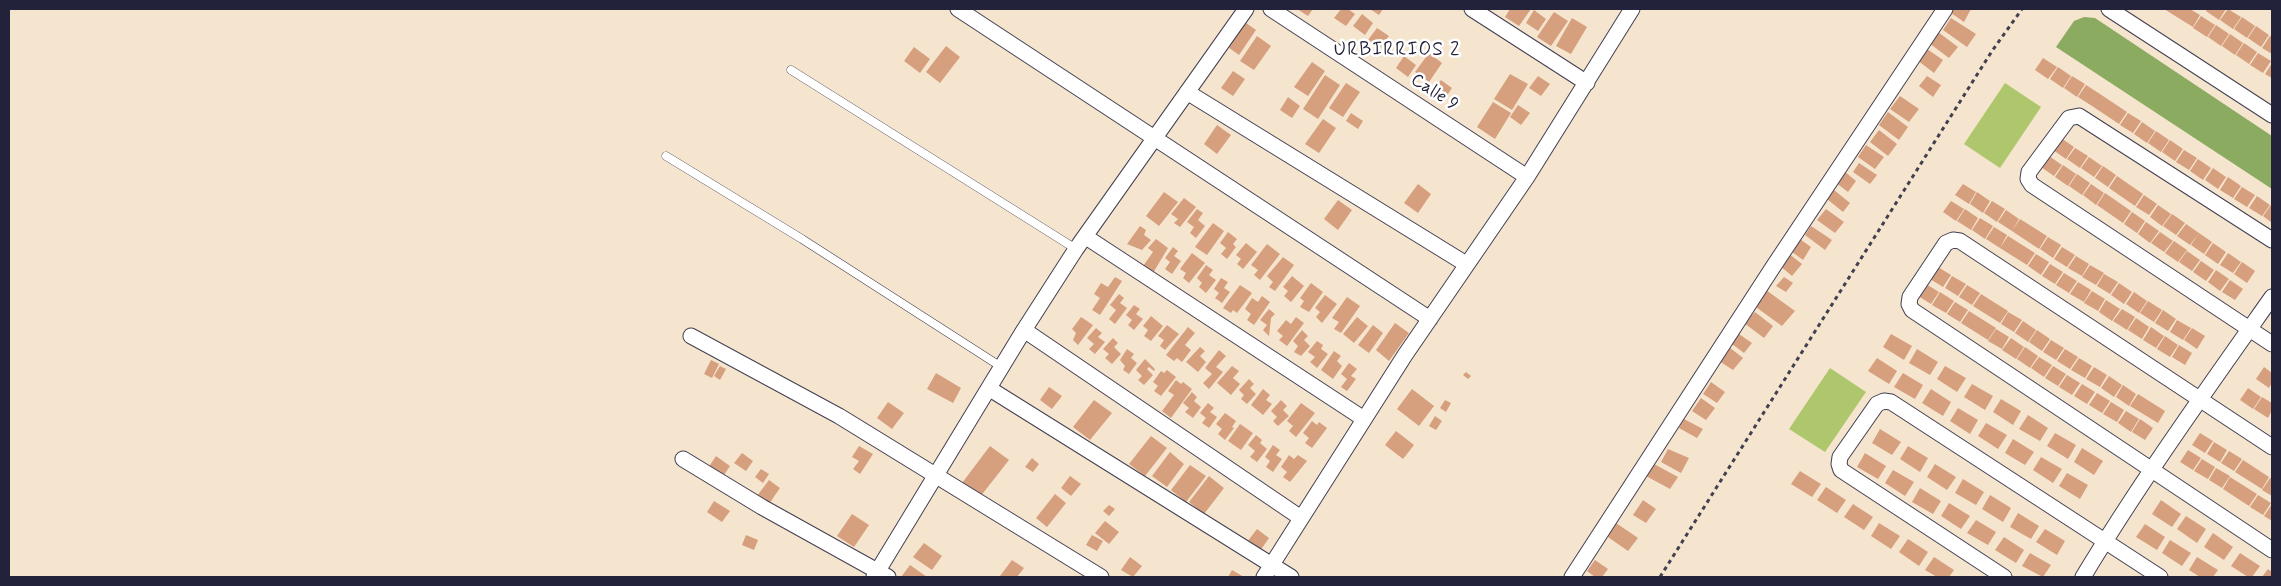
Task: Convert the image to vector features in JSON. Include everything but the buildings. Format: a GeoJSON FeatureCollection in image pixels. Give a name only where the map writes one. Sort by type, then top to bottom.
{"type":"FeatureCollection","features":[{"type":"Feature","properties":{"kind":"street"},"geometry":{"type":"LineString","coordinates":[[958,9],[1430,319]]}},
{"type":"Feature","properties":{"kind":"street"},"geometry":{"type":"LineString","coordinates":[[683,459],[880,575],[937,475],[1003,368],[1024,330],[1076,249],[1086,238],[1246,9]]}},
{"type":"Feature","properties":{"kind":"street","name":"Calle 9"},"geometry":{"type":"LineString","coordinates":[[1271,9],[1527,177]]}},
{"type":"Feature","properties":{"kind":"street"},"geometry":{"type":"LineString","coordinates":[[1472,9],[1586,82]]}},
{"type":"Feature","properties":{"kind":"street"},"geometry":{"type":"LineString","coordinates":[[1268,572],[1364,419],[1466,264],[1527,177],[1632,9]]}},
{"type":"Feature","properties":{"kind":"street"},"geometry":{"type":"LineString","coordinates":[[1572,577],[1773,267],[1945,9]]}},
{"type":"Feature","properties":{"kind":"street"},"geometry":{"type":"LineString","coordinates":[[2110,9],[2272,115]]}},
{"type":"Feature","properties":{"kind":"street"},"geometry":{"type":"LineString","coordinates":[[1188,92],[1466,264]]}},
{"type":"Feature","properties":{"kind":"street"},"geometry":{"type":"LineString","coordinates":[[2272,240],[2079,116],[2068,118],[2029,172],[2028,179],[2032,185],[2272,344]]}},
{"type":"Feature","properties":{"kind":"street"},"geometry":{"type":"LineString","coordinates":[[1086,238],[1364,419]]}},
{"type":"Feature","properties":{"kind":"street"},"geometry":{"type":"LineString","coordinates":[[2272,447],[1960,241],[1953,240],[1946,243],[1910,297],[1909,304],[1912,310],[2272,550]]}},
{"type":"Feature","properties":{"kind":"street"},"geometry":{"type":"LineString","coordinates":[[2083,577],[2152,471],[2272,297]]}},
{"type":"Feature","properties":{"kind":"street"},"geometry":{"type":"LineString","coordinates":[[1024,330],[1301,518]]}},
{"type":"Feature","properties":{"kind":"street"},"geometry":{"type":"LineString","coordinates":[[691,336],[840,416],[1101,577]]}},
{"type":"Feature","properties":{"kind":"street"},"geometry":{"type":"LineString","coordinates":[[990,389],[1268,572],[1291,577]]}},
{"type":"Feature","properties":{"kind":"street"},"geometry":{"type":"LineString","coordinates":[[2004,577],[1842,470],[1839,464],[1840,457],[1877,404],[1884,401],[1891,402],[2160,577]]}},
{"type":"Feature","properties":{"kind":"lane"},"geometry":{"type":"LineString","coordinates":[[791,70],[1076,249]]}},
{"type":"Feature","properties":{"kind":"lane"},"geometry":{"type":"LineString","coordinates":[[666,156],[802,239],[1003,368]]}},
{"type":"Feature","properties":{"kind":"path"},"geometry":{"type":"LineString","coordinates":[[1660,577],[1987,60],[2022,9]]}},
{"type":"Feature","properties":{"kind":"green space"},"geometry":{"type":"Polygon","coordinates":[[[2084,17],[2095,18],[2272,136],[2272,189],[2056,47],[2074,21],[2084,17]]]}},
{"type":"Feature","properties":{"kind":"green space"},"geometry":{"type":"Polygon","coordinates":[[[2005,83],[2041,107],[2000,168],[1964,144],[2005,83]]]}},
{"type":"Feature","properties":{"kind":"green space"},"geometry":{"type":"Polygon","coordinates":[[[1830,368],[1866,392],[1825,452],[1789,429],[1830,368]]]}},
{"type":"Feature","properties":{"kind":"district","name":"URBIRRIOS 2"},"geometry":{"type":"Point","coordinates":[1397,51]}}]}
